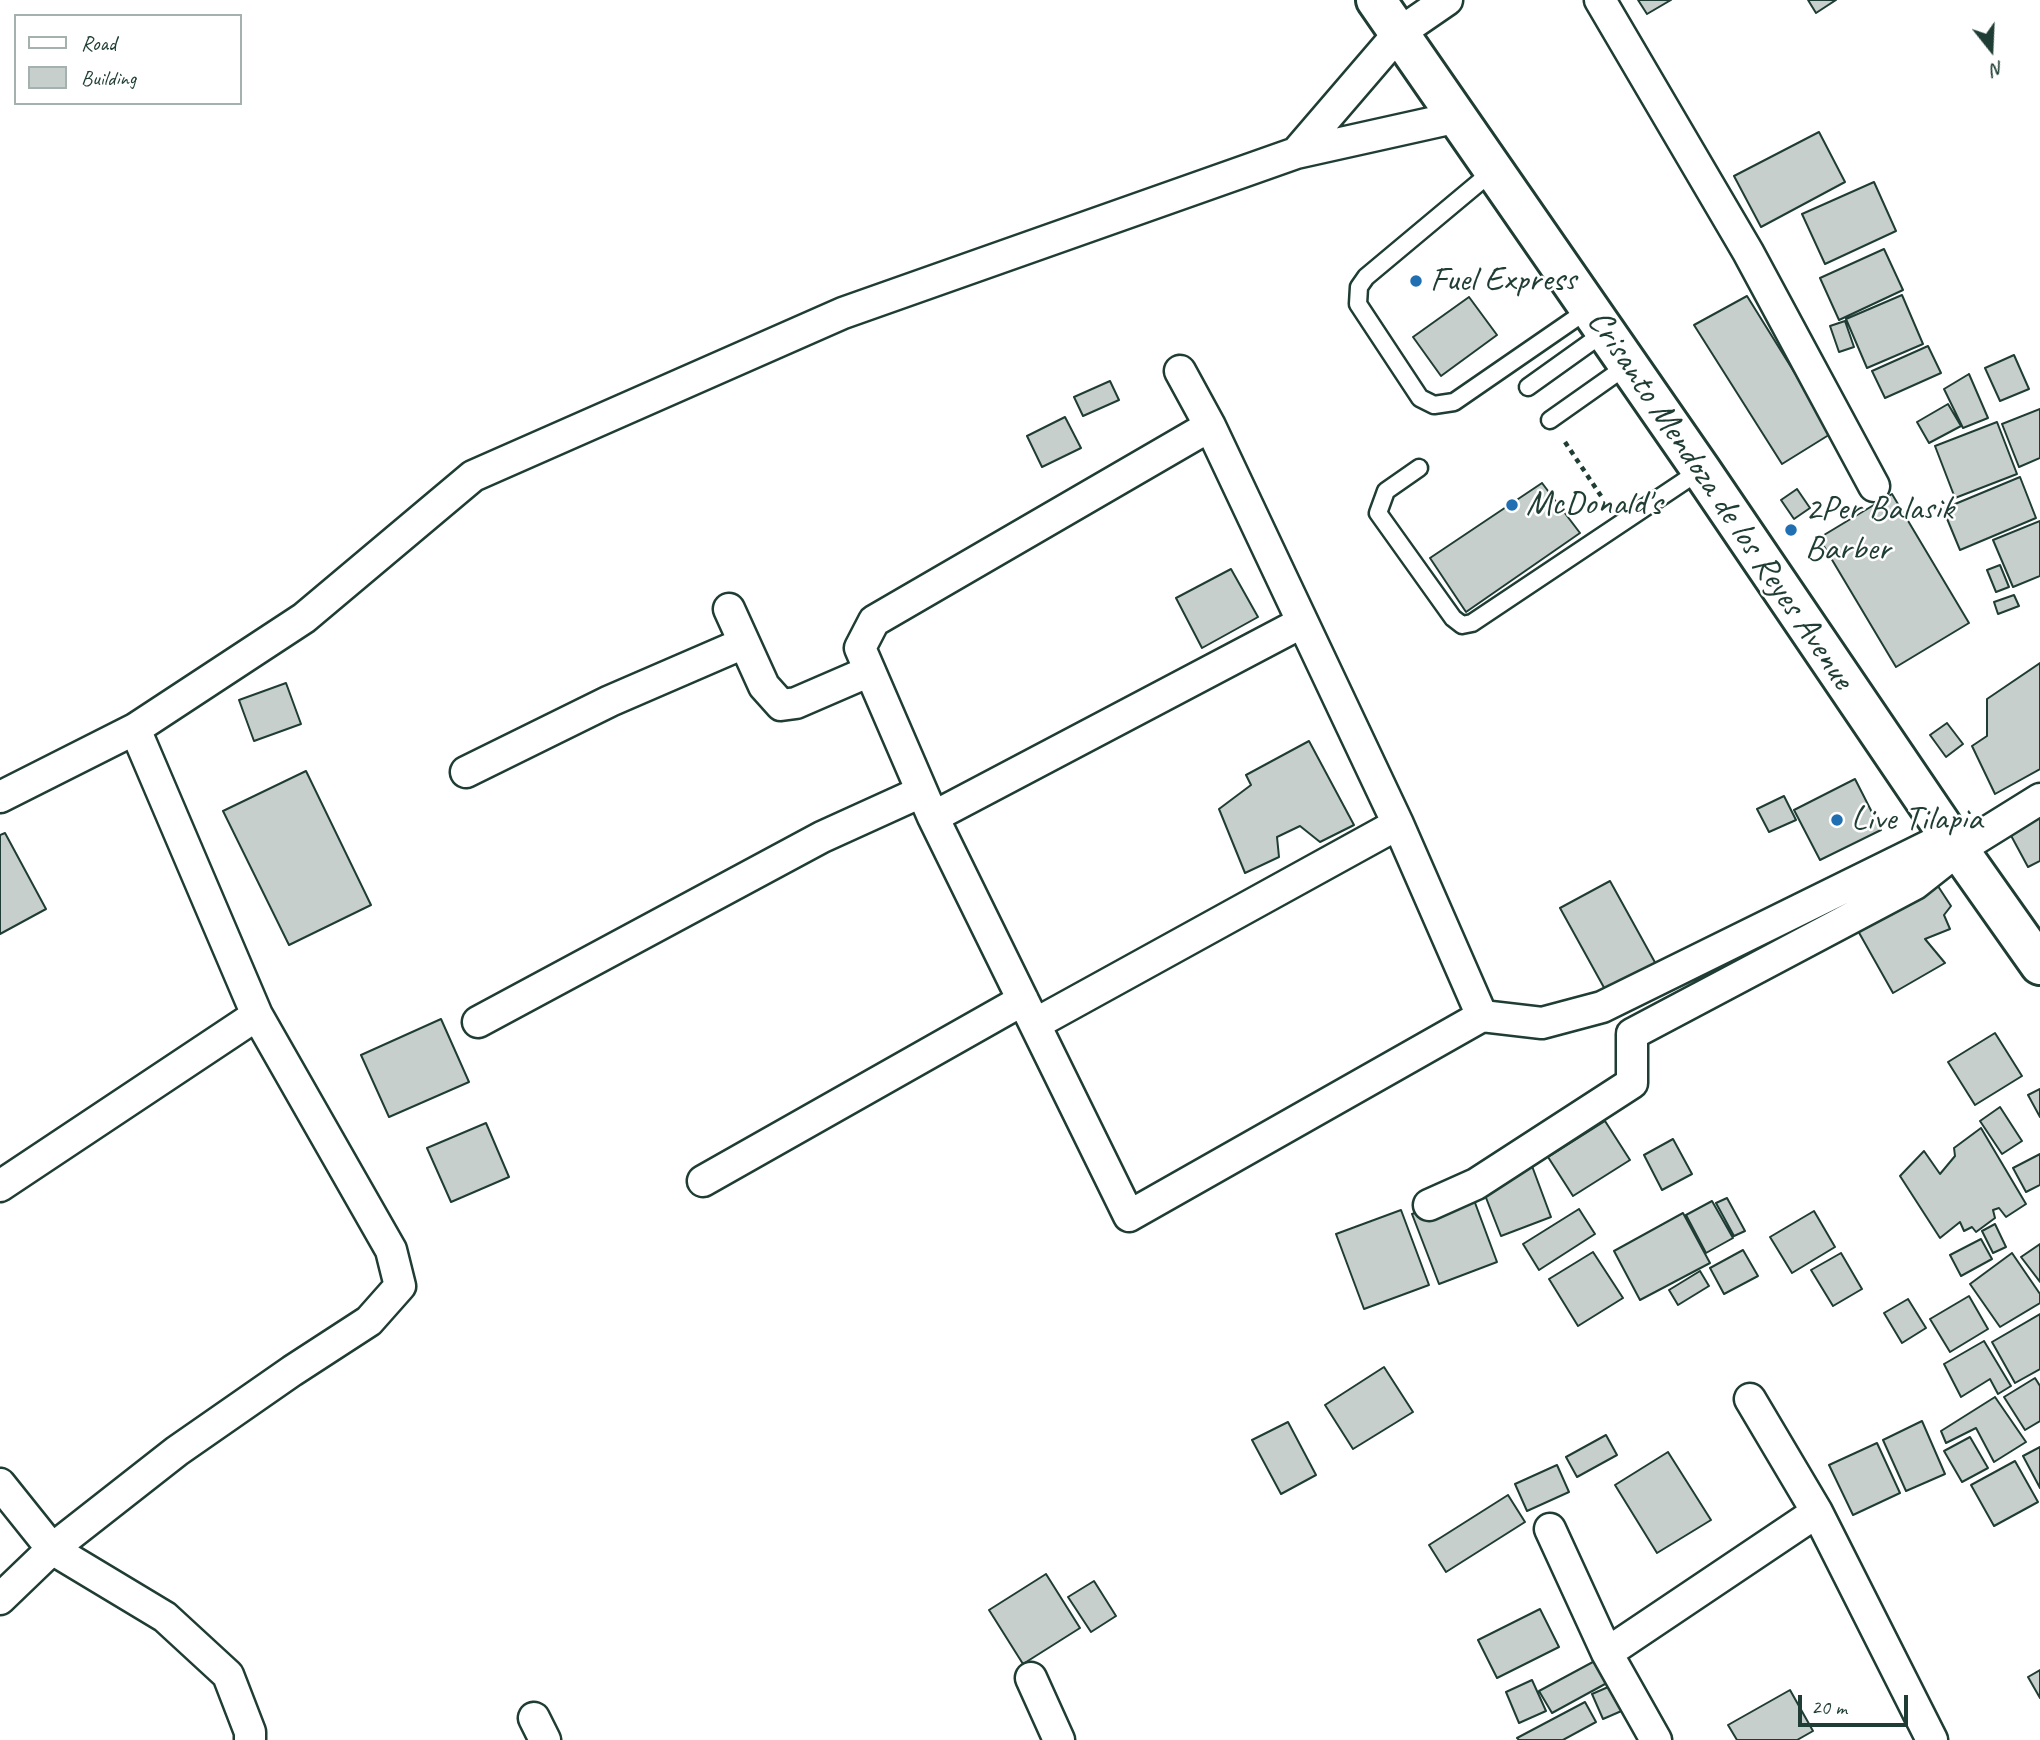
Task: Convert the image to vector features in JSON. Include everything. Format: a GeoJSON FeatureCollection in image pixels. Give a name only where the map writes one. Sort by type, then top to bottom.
{"type":"FeatureCollection","features":[{"type":"Feature","properties":{"kind":"main road","name":"Crisanto Mendoza de los Reyes Avenue"},"geometry":{"type":"LineString","coordinates":[[1376,0],[1701,470],[1953,843],[2040,965]]}},
{"type":"Feature","properties":{"kind":"street"},"geometry":{"type":"LineString","coordinates":[[1296,153],[1399,33],[1447,0]]}},
{"type":"Feature","properties":{"kind":"street"},"geometry":{"type":"LineString","coordinates":[[1600,0],[1748,253],[1874,486]]}},
{"type":"Feature","properties":{"kind":"street"},"geometry":{"type":"LineString","coordinates":[[0,797],[135,729],[304,618],[473,477],[843,313],[1296,153],[1458,117]]}},
{"type":"Feature","properties":{"kind":"street"},"geometry":{"type":"LineString","coordinates":[[1180,370],[1210,426],[1398,824],[1482,1016]]}},
{"type":"Feature","properties":{"kind":"street"},"geometry":{"type":"LineString","coordinates":[[1210,426],[874,621],[860,648],[927,805],[1129,1216],[1482,1016],[1542,1023],[1602,1007],[1953,843],[2040,799]]}},
{"type":"Feature","properties":{"kind":"street"},"geometry":{"type":"LineString","coordinates":[[729,609],[764,686],[781,705],[796,704],[870,671]]}},
{"type":"Feature","properties":{"kind":"street"},"geometry":{"type":"LineString","coordinates":[[478,1022],[822,838],[927,805],[1301,623]]}},
{"type":"Feature","properties":{"kind":"street"},"geometry":{"type":"LineString","coordinates":[[466,772],[610,701],[744,643]]}},
{"type":"Feature","properties":{"kind":"street"},"geometry":{"type":"LineString","coordinates":[[0,1599],[52,1549],[177,1451],[369,1321],[400,1286],[391,1251],[257,1015],[135,729]]}},
{"type":"Feature","properties":{"kind":"street"},"geometry":{"type":"LineString","coordinates":[[703,1181],[1398,824]]}},
{"type":"Feature","properties":{"kind":"street"},"geometry":{"type":"LineString","coordinates":[[1429,1205],[1476,1184],[1632,1083],[1632,1034],[1915,884],[1953,843]]}},
{"type":"Feature","properties":{"kind":"street"},"geometry":{"type":"LineString","coordinates":[[0,1186],[257,1015]]}},
{"type":"Feature","properties":{"kind":"street"},"geometry":{"type":"LineString","coordinates":[[1751,1399],[1817,1512],[1931,1740]]}},
{"type":"Feature","properties":{"kind":"street"},"geometry":{"type":"LineString","coordinates":[[0,1484],[52,1549],[165,1617],[228,1675],[250,1732],[250,1740]]}},
{"type":"Feature","properties":{"kind":"street"},"geometry":{"type":"LineString","coordinates":[[1607,1653],[1817,1512]]}},
{"type":"Feature","properties":{"kind":"street"},"geometry":{"type":"LineString","coordinates":[[1550,1529],[1607,1653],[1656,1740]]}},
{"type":"Feature","properties":{"kind":"street"},"geometry":{"type":"LineString","coordinates":[[1031,1678],[1059,1740]]}},
{"type":"Feature","properties":{"kind":"lane"},"geometry":{"type":"LineString","coordinates":[[1494,170],[1366,277],[1359,287],[1358,304],[1420,398],[1434,405],[1454,402],[1516,362],[1597,320]]}},
{"type":"Feature","properties":{"kind":"lane"},"geometry":{"type":"LineString","coordinates":[[1528,387],[1597,320]]}},
{"type":"Feature","properties":{"kind":"lane"},"geometry":{"type":"LineString","coordinates":[[1550,419],[1628,365]]}},
{"type":"Feature","properties":{"kind":"lane"},"geometry":{"type":"LineString","coordinates":[[1419,468],[1386,491],[1378,513],[1452,618],[1462,625],[1472,623],[1701,470]]}},
{"type":"Feature","properties":{"kind":"path"},"geometry":{"type":"LineString","coordinates":[[1550,419],[1619,523]]}},
{"type":"Feature","properties":{"kind":"building"},"geometry":{"type":"Polygon","coordinates":[[[1638,0],[1671,0],[1647,14],[1638,0]]]}},
{"type":"Feature","properties":{"kind":"building"},"geometry":{"type":"Polygon","coordinates":[[[1808,0],[1836,0],[1816,13],[1808,0]]]}},
{"type":"Feature","properties":{"kind":"building"},"geometry":{"type":"Polygon","coordinates":[[[1819,132],[1845,182],[1761,227],[1734,176],[1819,132]]]}},
{"type":"Feature","properties":{"kind":"building"},"geometry":{"type":"Polygon","coordinates":[[[1874,182],[1896,231],[1825,264],[1802,214],[1874,182]]]}},
{"type":"Feature","properties":{"kind":"building"},"geometry":{"type":"Polygon","coordinates":[[[1884,249],[1903,290],[1839,320],[1820,278],[1884,249]]]}},
{"type":"Feature","properties":{"kind":"building"},"geometry":{"type":"Polygon","coordinates":[[[1902,295],[1923,344],[1867,368],[1846,319],[1902,295]]]}},
{"type":"Feature","properties":{"kind":"building"},"geometry":{"type":"Polygon","coordinates":[[[1747,296],[1832,433],[1782,464],[1694,325],[1747,296]]]}},
{"type":"Feature","properties":{"kind":"building"},"geometry":{"type":"Polygon","coordinates":[[[1469,297],[1497,335],[1441,376],[1413,337],[1469,297]]]}},
{"type":"Feature","properties":{"kind":"building"},"geometry":{"type":"Polygon","coordinates":[[[1845,321],[1854,347],[1839,352],[1830,326],[1845,321]]]}},
{"type":"Feature","properties":{"kind":"building"},"geometry":{"type":"Polygon","coordinates":[[[1928,346],[1941,373],[1885,398],[1872,371],[1928,346]]]}},
{"type":"Feature","properties":{"kind":"building"},"geometry":{"type":"Polygon","coordinates":[[[2014,355],[2029,389],[2000,401],[1985,368],[2014,355]]]}},
{"type":"Feature","properties":{"kind":"building"},"geometry":{"type":"Polygon","coordinates":[[[1969,374],[1988,418],[1963,428],[1944,389],[1969,374]]]}},
{"type":"Feature","properties":{"kind":"building"},"geometry":{"type":"Polygon","coordinates":[[[1110,381],[1119,400],[1083,416],[1074,397],[1110,381]]]}},
{"type":"Feature","properties":{"kind":"building"},"geometry":{"type":"Polygon","coordinates":[[[1948,404],[1961,426],[1929,443],[1917,422],[1948,404]]]}},
{"type":"Feature","properties":{"kind":"building"},"geometry":{"type":"Polygon","coordinates":[[[2040,409],[2040,458],[2019,467],[2002,424],[2040,409]]]}},
{"type":"Feature","properties":{"kind":"building"},"geometry":{"type":"Polygon","coordinates":[[[1065,417],[1081,448],[1042,467],[1027,436],[1065,417]]]}},
{"type":"Feature","properties":{"kind":"building"},"geometry":{"type":"Polygon","coordinates":[[[1997,422],[2017,474],[1955,498],[1935,446],[1997,422]]]}},
{"type":"Feature","properties":{"kind":"building"},"geometry":{"type":"Polygon","coordinates":[[[2020,477],[2036,518],[1960,550],[1943,509],[2020,477]]]}},
{"type":"Feature","properties":{"kind":"building"},"geometry":{"type":"Polygon","coordinates":[[[1542,483],[1580,533],[1466,612],[1430,558],[1542,483]]]}},
{"type":"Feature","properties":{"kind":"building"},"geometry":{"type":"Polygon","coordinates":[[[1797,489],[1810,508],[1794,519],[1781,500],[1797,489]]]}},
{"type":"Feature","properties":{"kind":"building"},"geometry":{"type":"Polygon","coordinates":[[[1892,494],[1969,623],[1896,667],[1819,538],[1892,494]]]}},
{"type":"Feature","properties":{"kind":"building"},"geometry":{"type":"Polygon","coordinates":[[[2040,521],[2040,576],[2013,587],[1993,540],[2040,521]]]}},
{"type":"Feature","properties":{"kind":"building"},"geometry":{"type":"Polygon","coordinates":[[[2000,565],[2009,587],[1996,592],[1987,570],[2000,565]]]}},
{"type":"Feature","properties":{"kind":"building"},"geometry":{"type":"Polygon","coordinates":[[[1231,569],[1258,617],[1202,648],[1176,598],[1231,569]]]}},
{"type":"Feature","properties":{"kind":"building"},"geometry":{"type":"Polygon","coordinates":[[[2014,595],[2019,606],[1998,614],[1994,602],[2014,595]]]}},
{"type":"Feature","properties":{"kind":"building"},"geometry":{"type":"Polygon","coordinates":[[[2040,663],[2040,769],[1995,794],[1972,746],[1987,736],[1987,699],[2040,663]]]}},
{"type":"Feature","properties":{"kind":"building"},"geometry":{"type":"Polygon","coordinates":[[[286,683],[301,724],[254,741],[239,700],[286,683]]]}},
{"type":"Feature","properties":{"kind":"building"},"geometry":{"type":"Polygon","coordinates":[[[1947,723],[1963,744],[1946,757],[1930,735],[1947,723]]]}},
{"type":"Feature","properties":{"kind":"building"},"geometry":{"type":"Polygon","coordinates":[[[1309,741],[1354,825],[1320,842],[1300,826],[1277,837],[1279,857],[1245,873],[1219,809],[1251,785],[1246,775],[1309,741]]]}},
{"type":"Feature","properties":{"kind":"building"},"geometry":{"type":"Polygon","coordinates":[[[306,771],[371,905],[289,945],[223,811],[306,771]]]}},
{"type":"Feature","properties":{"kind":"building","name":"Live Tilapia"},"geometry":{"type":"Polygon","coordinates":[[[1855,779],[1881,830],[1820,860],[1794,810],[1855,779]]]}},
{"type":"Feature","properties":{"kind":"building"},"geometry":{"type":"Polygon","coordinates":[[[1784,796],[1796,820],[1769,832],[1757,809],[1784,796]]]}},
{"type":"Feature","properties":{"kind":"building"},"geometry":{"type":"Polygon","coordinates":[[[2040,814],[2040,861],[2028,867],[2008,830],[2040,814]]]}},
{"type":"Feature","properties":{"kind":"building"},"geometry":{"type":"Polygon","coordinates":[[[5,833],[46,909],[0,934],[0,835],[5,833]]]}},
{"type":"Feature","properties":{"kind":"building"},"geometry":{"type":"Polygon","coordinates":[[[1932,877],[1951,906],[1944,915],[1950,929],[1925,939],[1945,963],[1893,993],[1853,922],[1932,877]]]}},
{"type":"Feature","properties":{"kind":"building"},"geometry":{"type":"Polygon","coordinates":[[[1610,881],[1657,966],[1607,993],[1560,908],[1610,881]]]}},
{"type":"Feature","properties":{"kind":"building"},"geometry":{"type":"Polygon","coordinates":[[[441,1019],[469,1082],[389,1117],[361,1055],[441,1019]]]}},
{"type":"Feature","properties":{"kind":"building"},"geometry":{"type":"Polygon","coordinates":[[[1995,1033],[2022,1076],[1975,1105],[1948,1062],[1995,1033]]]}},
{"type":"Feature","properties":{"kind":"building"},"geometry":{"type":"Polygon","coordinates":[[[2040,1089],[2040,1117],[2028,1095],[2040,1089]]]}},
{"type":"Feature","properties":{"kind":"building"},"geometry":{"type":"Polygon","coordinates":[[[2000,1107],[2022,1141],[2002,1154],[1980,1121],[2000,1107]]]}},
{"type":"Feature","properties":{"kind":"building"},"geometry":{"type":"Polygon","coordinates":[[[1605,1121],[1630,1160],[1573,1196],[1548,1157],[1605,1121]]]}},
{"type":"Feature","properties":{"kind":"building"},"geometry":{"type":"Polygon","coordinates":[[[486,1123],[509,1177],[451,1202],[427,1148],[486,1123]]]}},
{"type":"Feature","properties":{"kind":"building"},"geometry":{"type":"Polygon","coordinates":[[[1981,1128],[2026,1204],[2006,1217],[1999,1208],[1993,1210],[1995,1218],[1976,1232],[1972,1227],[1964,1231],[1960,1222],[1940,1238],[1900,1176],[1924,1151],[1940,1174],[1955,1156],[1954,1148],[1981,1128]]]}},
{"type":"Feature","properties":{"kind":"building"},"geometry":{"type":"Polygon","coordinates":[[[1673,1139],[1692,1174],[1662,1190],[1644,1155],[1673,1139]]]}},
{"type":"Feature","properties":{"kind":"building"},"geometry":{"type":"Polygon","coordinates":[[[2040,1154],[2040,1185],[2026,1192],[2013,1168],[2040,1154]]]}},
{"type":"Feature","properties":{"kind":"building"},"geometry":{"type":"Polygon","coordinates":[[[1532,1166],[1551,1217],[1501,1236],[1481,1185],[1532,1166]]]}},
{"type":"Feature","properties":{"kind":"building"},"geometry":{"type":"Polygon","coordinates":[[[1471,1192],[1497,1262],[1439,1284],[1412,1214],[1471,1192]]]}},
{"type":"Feature","properties":{"kind":"building"},"geometry":{"type":"Polygon","coordinates":[[[1727,1198],[1745,1231],[1734,1236],[1716,1203],[1727,1198]]]}},
{"type":"Feature","properties":{"kind":"building"},"geometry":{"type":"Polygon","coordinates":[[[1712,1201],[1733,1238],[1706,1253],[1686,1215],[1712,1201]]]}},
{"type":"Feature","properties":{"kind":"building"},"geometry":{"type":"Polygon","coordinates":[[[1579,1209],[1595,1234],[1539,1270],[1523,1244],[1579,1209]]]}},
{"type":"Feature","properties":{"kind":"building"},"geometry":{"type":"Polygon","coordinates":[[[1401,1210],[1429,1285],[1364,1309],[1336,1234],[1401,1210]]]}},
{"type":"Feature","properties":{"kind":"building"},"geometry":{"type":"Polygon","coordinates":[[[1814,1211],[1835,1247],[1792,1273],[1770,1237],[1814,1211]]]}},
{"type":"Feature","properties":{"kind":"building"},"geometry":{"type":"Polygon","coordinates":[[[1683,1213],[1710,1263],[1640,1300],[1614,1251],[1683,1213]]]}},
{"type":"Feature","properties":{"kind":"building"},"geometry":{"type":"Polygon","coordinates":[[[1995,1224],[2006,1247],[1993,1253],[1982,1231],[1995,1224]]]}},
{"type":"Feature","properties":{"kind":"building"},"geometry":{"type":"Polygon","coordinates":[[[1981,1239],[1992,1259],[1961,1276],[1950,1255],[1981,1239]]]}},
{"type":"Feature","properties":{"kind":"building"},"geometry":{"type":"Polygon","coordinates":[[[2040,1244],[2040,1282],[2021,1257],[2040,1244]]]}},
{"type":"Feature","properties":{"kind":"building"},"geometry":{"type":"Polygon","coordinates":[[[1743,1250],[1758,1276],[1724,1294],[1710,1268],[1743,1250]]]}},
{"type":"Feature","properties":{"kind":"building"},"geometry":{"type":"Polygon","coordinates":[[[1593,1252],[1623,1298],[1578,1326],[1549,1279],[1593,1252]]]}},
{"type":"Feature","properties":{"kind":"building"},"geometry":{"type":"Polygon","coordinates":[[[1841,1253],[1862,1289],[1833,1306],[1811,1270],[1841,1253]]]}},
{"type":"Feature","properties":{"kind":"building"},"geometry":{"type":"Polygon","coordinates":[[[2012,1253],[2040,1294],[2040,1303],[2000,1327],[1970,1284],[2012,1253]]]}},
{"type":"Feature","properties":{"kind":"building"},"geometry":{"type":"Polygon","coordinates":[[[1700,1271],[1709,1286],[1678,1305],[1669,1290],[1700,1271]]]}},
{"type":"Feature","properties":{"kind":"building"},"geometry":{"type":"Polygon","coordinates":[[[1969,1296],[1988,1329],[1950,1352],[1930,1319],[1969,1296]]]}},
{"type":"Feature","properties":{"kind":"building"},"geometry":{"type":"Polygon","coordinates":[[[1908,1299],[1926,1328],[1902,1343],[1884,1313],[1908,1299]]]}},
{"type":"Feature","properties":{"kind":"building"},"geometry":{"type":"Polygon","coordinates":[[[2040,1314],[2040,1369],[2015,1383],[1992,1342],[2040,1314]]]}},
{"type":"Feature","properties":{"kind":"building"},"geometry":{"type":"Polygon","coordinates":[[[1984,1341],[2011,1386],[1998,1394],[1990,1379],[1961,1397],[1944,1364],[1984,1341]]]}},
{"type":"Feature","properties":{"kind":"building"},"geometry":{"type":"Polygon","coordinates":[[[1384,1367],[1413,1412],[1353,1449],[1325,1405],[1384,1367]]]}},
{"type":"Feature","properties":{"kind":"building"},"geometry":{"type":"Polygon","coordinates":[[[2035,1378],[2040,1386],[2040,1421],[2025,1430],[2004,1397],[2035,1378]]]}},
{"type":"Feature","properties":{"kind":"building"},"geometry":{"type":"Polygon","coordinates":[[[1995,1397],[2026,1442],[1994,1462],[1976,1428],[1946,1443],[1941,1431],[1995,1397]]]}},
{"type":"Feature","properties":{"kind":"building"},"geometry":{"type":"Polygon","coordinates":[[[1922,1421],[1945,1474],[1906,1491],[1883,1440],[1922,1421]]]}},
{"type":"Feature","properties":{"kind":"building"},"geometry":{"type":"Polygon","coordinates":[[[1288,1422],[1316,1475],[1281,1494],[1252,1440],[1288,1422]]]}},
{"type":"Feature","properties":{"kind":"building"},"geometry":{"type":"Polygon","coordinates":[[[1606,1435],[1617,1455],[1577,1477],[1566,1457],[1606,1435]]]}},
{"type":"Feature","properties":{"kind":"building"},"geometry":{"type":"Polygon","coordinates":[[[1970,1437],[1988,1468],[1962,1482],[1944,1451],[1970,1437]]]}},
{"type":"Feature","properties":{"kind":"building"},"geometry":{"type":"Polygon","coordinates":[[[1877,1443],[1900,1493],[1853,1515],[1829,1465],[1877,1443]]]}},
{"type":"Feature","properties":{"kind":"building"},"geometry":{"type":"Polygon","coordinates":[[[2040,1447],[2040,1488],[2023,1456],[2040,1447]]]}},
{"type":"Feature","properties":{"kind":"building"},"geometry":{"type":"Polygon","coordinates":[[[1668,1452],[1711,1520],[1657,1553],[1615,1485],[1668,1452]]]}},
{"type":"Feature","properties":{"kind":"building"},"geometry":{"type":"Polygon","coordinates":[[[2015,1461],[2038,1502],[1994,1526],[1971,1485],[2015,1461]]]}},
{"type":"Feature","properties":{"kind":"building"},"geometry":{"type":"Polygon","coordinates":[[[1557,1465],[1569,1492],[1527,1511],[1515,1484],[1557,1465]]]}},
{"type":"Feature","properties":{"kind":"building"},"geometry":{"type":"Polygon","coordinates":[[[1508,1495],[1525,1522],[1446,1572],[1429,1545],[1508,1495]]]}},
{"type":"Feature","properties":{"kind":"building"},"geometry":{"type":"Polygon","coordinates":[[[1046,1574],[1080,1628],[1023,1664],[989,1610],[1046,1574]]]}},
{"type":"Feature","properties":{"kind":"building"},"geometry":{"type":"Polygon","coordinates":[[[1094,1581],[1116,1616],[1091,1632],[1068,1597],[1094,1581]]]}},
{"type":"Feature","properties":{"kind":"building"},"geometry":{"type":"Polygon","coordinates":[[[1540,1609],[1559,1647],[1497,1678],[1478,1640],[1540,1609]]]}},
{"type":"Feature","properties":{"kind":"building"},"geometry":{"type":"Polygon","coordinates":[[[1604,1656],[1616,1678],[1552,1713],[1539,1691],[1604,1656]]]}},
{"type":"Feature","properties":{"kind":"building"},"geometry":{"type":"Polygon","coordinates":[[[2040,1670],[2040,1698],[2028,1677],[2040,1670]]]}},
{"type":"Feature","properties":{"kind":"building"},"geometry":{"type":"Polygon","coordinates":[[[1532,1680],[1546,1711],[1519,1723],[1506,1692],[1532,1680]]]}},
{"type":"Feature","properties":{"kind":"building"},"geometry":{"type":"Polygon","coordinates":[[[1622,1681],[1633,1706],[1603,1719],[1592,1694],[1622,1681]]]}},
{"type":"Feature","properties":{"kind":"building"},"geometry":{"type":"Polygon","coordinates":[[[1790,1690],[1813,1731],[1797,1740],[1737,1740],[1728,1725],[1790,1690]]]}},
{"type":"Feature","properties":{"kind":"building"},"geometry":{"type":"Polygon","coordinates":[[[1585,1702],[1596,1722],[1563,1740],[1517,1738],[1585,1702]]]}},
{"type":"Feature","properties":{"kind":"place","name":"Fuel Express"},"geometry":{"type":"Point","coordinates":[1416,281]}},
{"type":"Feature","properties":{"kind":"place","name":"McDonald's"},"geometry":{"type":"Point","coordinates":[1512,505]}},
{"type":"Feature","properties":{"kind":"place","name":"2Per Balasik Barber"},"geometry":{"type":"Point","coordinates":[1791,530]}},
{"type":"Feature","properties":{"kind":"place","name":"Live Tilapia"},"geometry":{"type":"Point","coordinates":[1837,820]}}]}
